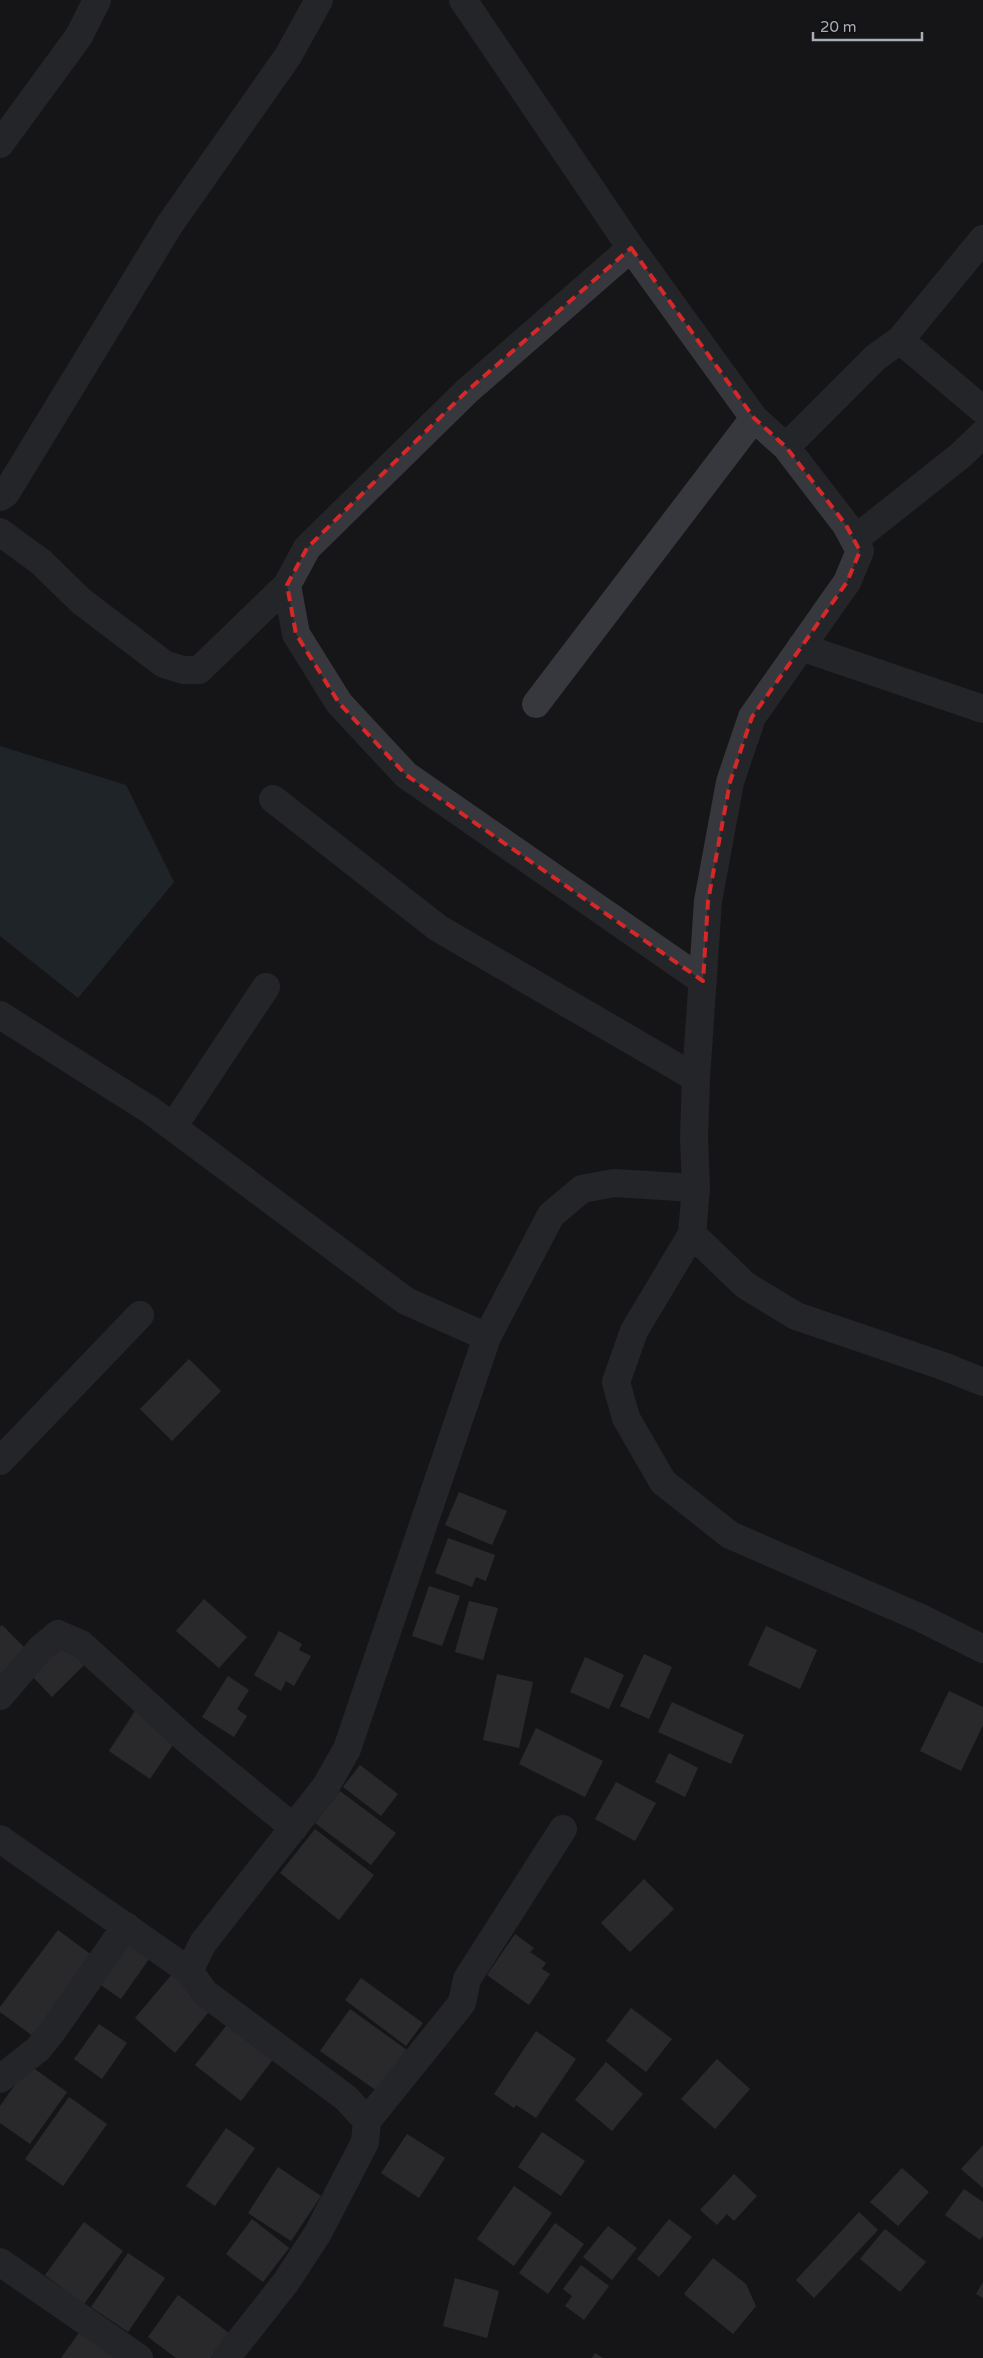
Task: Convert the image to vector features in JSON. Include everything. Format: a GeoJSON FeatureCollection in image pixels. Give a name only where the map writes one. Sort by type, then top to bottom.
{"type":"FeatureCollection","features":[{"type":"Feature","properties":{"kind":"street"},"geometry":{"type":"LineString","coordinates":[[0,144],[79,36],[97,0]]}},
{"type":"Feature","properties":{"kind":"street"},"geometry":{"type":"LineString","coordinates":[[0,497],[6,493],[170,224],[288,56],[319,0]]}},
{"type":"Feature","properties":{"kind":"street"},"geometry":{"type":"LineString","coordinates":[[463,0],[631,248],[754,418],[786,447],[846,525],[860,551],[847,582],[752,717],[730,782],[708,901],[696,1078],[694,1138],[696,1188],[692,1234],[634,1331],[616,1382],[626,1418],[663,1482],[730,1535],[921,1618],[983,1649]]}},
{"type":"Feature","properties":{"kind":"street"},"geometry":{"type":"LineString","coordinates":[[786,447],[876,357],[900,340],[983,238]]}},
{"type":"Feature","properties":{"kind":"street"},"geometry":{"type":"LineString","coordinates":[[0,532],[41,562],[81,601],[164,664],[183,670],[199,670],[287,585],[307,548],[467,391],[631,248]]}},
{"type":"Feature","properties":{"kind":"street"},"geometry":{"type":"LineString","coordinates":[[900,340],[983,410]]}},
{"type":"Feature","properties":{"kind":"street"},"geometry":{"type":"LineString","coordinates":[[536,704],[754,418]]}},
{"type":"Feature","properties":{"kind":"street"},"geometry":{"type":"LineString","coordinates":[[854,540],[961,455],[983,434]]}},
{"type":"Feature","properties":{"kind":"street"},"geometry":{"type":"LineString","coordinates":[[287,585],[296,634],[339,703],[406,775],[703,981]]}},
{"type":"Feature","properties":{"kind":"street"},"geometry":{"type":"LineString","coordinates":[[801,647],[983,709]]}},
{"type":"Feature","properties":{"kind":"street"},"geometry":{"type":"LineString","coordinates":[[273,799],[438,928],[696,1078]]}},
{"type":"Feature","properties":{"kind":"street"},"geometry":{"type":"LineString","coordinates":[[173,1127],[266,988]]}},
{"type":"Feature","properties":{"kind":"street"},"geometry":{"type":"LineString","coordinates":[[0,1015],[173,1127],[406,1301],[487,1337]]}},
{"type":"Feature","properties":{"kind":"street"},"geometry":{"type":"LineString","coordinates":[[189,1971],[203,1943],[326,1786],[347,1749],[487,1337],[551,1215],[582,1189],[614,1183],[696,1188]]}},
{"type":"Feature","properties":{"kind":"street"},"geometry":{"type":"LineString","coordinates":[[692,1234],[745,1285],[796,1316],[983,1382]]}},
{"type":"Feature","properties":{"kind":"street"},"geometry":{"type":"LineString","coordinates":[[0,1461],[140,1315]]}},
{"type":"Feature","properties":{"kind":"street"},"geometry":{"type":"LineString","coordinates":[[0,1696],[41,1648],[58,1634],[81,1644],[189,1742],[294,1828]]}},
{"type":"Feature","properties":{"kind":"street"},"geometry":{"type":"LineString","coordinates":[[226,2358],[286,2282],[318,2233],[365,2142],[367,2121],[462,2003],[467,1979],[563,1829]]}},
{"type":"Feature","properties":{"kind":"street"},"geometry":{"type":"LineString","coordinates":[[0,1839],[189,1971],[205,1993],[346,2098],[367,2121]]}},
{"type":"Feature","properties":{"kind":"street"},"geometry":{"type":"LineString","coordinates":[[0,2079],[38,2048],[51,2033],[126,1926]]}},
{"type":"Feature","properties":{"kind":"street"},"geometry":{"type":"LineString","coordinates":[[0,2262],[139,2358]]}},
{"type":"Feature","properties":{"kind":"highlighted area"},"geometry":{"type":"Polygon","coordinates":[[[631,248],[754,418],[786,447],[846,525],[860,551],[847,582],[752,717],[730,782],[708,901],[703,981],[406,775],[339,703],[296,634],[287,585],[307,548],[467,391],[631,248]]]}},
{"type":"Feature","properties":{"kind":"shaded area"},"geometry":{"type":"Polygon","coordinates":[[[0,746],[126,785],[174,882],[78,998],[0,936],[0,746]]]}},
{"type":"Feature","properties":{"kind":"building"},"geometry":{"type":"Polygon","coordinates":[[[189,1359],[221,1391],[172,1441],[140,1409],[189,1359]]]}},
{"type":"Feature","properties":{"kind":"building"},"geometry":{"type":"Polygon","coordinates":[[[459,1492],[507,1511],[492,1545],[445,1525],[459,1492]]]}},
{"type":"Feature","properties":{"kind":"building"},"geometry":{"type":"Polygon","coordinates":[[[448,1538],[495,1555],[486,1581],[476,1577],[472,1587],[435,1573],[448,1538]]]}},
{"type":"Feature","properties":{"kind":"building"},"geometry":{"type":"Polygon","coordinates":[[[429,1586],[460,1596],[442,1646],[412,1636],[429,1586]]]}},
{"type":"Feature","properties":{"kind":"building"},"geometry":{"type":"Polygon","coordinates":[[[204,1599],[247,1637],[219,1668],[176,1631],[204,1599]]]}},
{"type":"Feature","properties":{"kind":"building"},"geometry":{"type":"Polygon","coordinates":[[[469,1601],[498,1608],[483,1660],[455,1652],[469,1601]]]}},
{"type":"Feature","properties":{"kind":"building"},"geometry":{"type":"Polygon","coordinates":[[[2,1625],[31,1654],[0,1684],[0,1627],[2,1625]]]}},
{"type":"Feature","properties":{"kind":"building"},"geometry":{"type":"Polygon","coordinates":[[[766,1626],[817,1650],[800,1689],[748,1665],[766,1626]]]}},
{"type":"Feature","properties":{"kind":"building"},"geometry":{"type":"Polygon","coordinates":[[[279,1631],[302,1644],[299,1650],[311,1656],[294,1686],[286,1681],[281,1691],[254,1675],[279,1631]]]}},
{"type":"Feature","properties":{"kind":"building"},"geometry":{"type":"Polygon","coordinates":[[[63,1639],[86,1663],[52,1697],[29,1673],[63,1639]]]}},
{"type":"Feature","properties":{"kind":"building"},"geometry":{"type":"Polygon","coordinates":[[[644,1654],[672,1667],[649,1719],[620,1706],[644,1654]]]}},
{"type":"Feature","properties":{"kind":"building"},"geometry":{"type":"Polygon","coordinates":[[[585,1657],[624,1675],[609,1709],[570,1692],[585,1657]]]}},
{"type":"Feature","properties":{"kind":"building"},"geometry":{"type":"Polygon","coordinates":[[[497,1674],[533,1682],[519,1748],[483,1740],[497,1674]]]}},
{"type":"Feature","properties":{"kind":"building"},"geometry":{"type":"Polygon","coordinates":[[[228,1676],[249,1690],[237,1709],[247,1716],[234,1737],[202,1717],[228,1676]]]}},
{"type":"Feature","properties":{"kind":"building"},"geometry":{"type":"Polygon","coordinates":[[[949,1691],[983,1707],[983,1725],[961,1771],[920,1751],[949,1691]]]}},
{"type":"Feature","properties":{"kind":"building"},"geometry":{"type":"Polygon","coordinates":[[[672,1702],[744,1735],[731,1764],[658,1732],[672,1702]]]}},
{"type":"Feature","properties":{"kind":"building"},"geometry":{"type":"Polygon","coordinates":[[[135,1711],[177,1739],[150,1779],[109,1751],[135,1711]]]}},
{"type":"Feature","properties":{"kind":"building"},"geometry":{"type":"Polygon","coordinates":[[[536,1728],[603,1761],[585,1797],[519,1764],[536,1728]]]}},
{"type":"Feature","properties":{"kind":"building"},"geometry":{"type":"Polygon","coordinates":[[[669,1753],[698,1768],[685,1797],[655,1782],[669,1753]]]}},
{"type":"Feature","properties":{"kind":"building"},"geometry":{"type":"Polygon","coordinates":[[[360,1765],[398,1794],[381,1816],[343,1787],[360,1765]]]}},
{"type":"Feature","properties":{"kind":"building"},"geometry":{"type":"Polygon","coordinates":[[[616,1782],[656,1803],[635,1841],[595,1819],[616,1782]]]}},
{"type":"Feature","properties":{"kind":"building"},"geometry":{"type":"Polygon","coordinates":[[[340,1791],[396,1833],[371,1865],[315,1823],[340,1791]]]}},
{"type":"Feature","properties":{"kind":"building"},"geometry":{"type":"Polygon","coordinates":[[[315,1829],[374,1875],[339,1920],[280,1873],[315,1829]]]}},
{"type":"Feature","properties":{"kind":"building"},"geometry":{"type":"Polygon","coordinates":[[[644,1879],[674,1909],[630,1952],[601,1923],[644,1879]]]}},
{"type":"Feature","properties":{"kind":"building"},"geometry":{"type":"Polygon","coordinates":[[[58,1930],[97,1959],[37,2039],[0,2012],[0,2007],[58,1930]]]}},
{"type":"Feature","properties":{"kind":"building"},"geometry":{"type":"Polygon","coordinates":[[[515,1934],[534,1948],[530,1952],[546,1963],[542,1969],[550,1974],[529,2005],[487,1975],[515,1934]]]}},
{"type":"Feature","properties":{"kind":"building"},"geometry":{"type":"Polygon","coordinates":[[[122,1941],[149,1959],[121,1999],[95,1981],[122,1941]]]}},
{"type":"Feature","properties":{"kind":"building"},"geometry":{"type":"Polygon","coordinates":[[[173,1973],[212,2008],[175,2053],[135,2018],[173,1973]]]}},
{"type":"Feature","properties":{"kind":"building"},"geometry":{"type":"Polygon","coordinates":[[[361,1978],[423,2023],[406,2046],[345,2000],[361,1978]]]}},
{"type":"Feature","properties":{"kind":"building"},"geometry":{"type":"Polygon","coordinates":[[[631,2008],[672,2039],[646,2072],[606,2041],[631,2008]]]}},
{"type":"Feature","properties":{"kind":"building"},"geometry":{"type":"Polygon","coordinates":[[[350,2009],[407,2050],[377,2091],[320,2051],[350,2009]]]}},
{"type":"Feature","properties":{"kind":"building"},"geometry":{"type":"Polygon","coordinates":[[[230,2021],[275,2057],[241,2101],[195,2065],[230,2021]]]}},
{"type":"Feature","properties":{"kind":"building"},"geometry":{"type":"Polygon","coordinates":[[[99,2024],[127,2043],[102,2079],[74,2059],[99,2024]]]}},
{"type":"Feature","properties":{"kind":"building"},"geometry":{"type":"Polygon","coordinates":[[[536,2031],[576,2059],[536,2118],[516,2105],[514,2108],[494,2094],[536,2031]]]}},
{"type":"Feature","properties":{"kind":"building"},"geometry":{"type":"Polygon","coordinates":[[[717,2059],[750,2089],[715,2129],[681,2099],[717,2059]]]}},
{"type":"Feature","properties":{"kind":"building"},"geometry":{"type":"Polygon","coordinates":[[[606,2062],[643,2094],[612,2131],[575,2100],[606,2062]]]}},
{"type":"Feature","properties":{"kind":"building"},"geometry":{"type":"Polygon","coordinates":[[[29,2065],[67,2092],[30,2144],[0,2123],[0,2106],[29,2065]]]}},
{"type":"Feature","properties":{"kind":"building"},"geometry":{"type":"Polygon","coordinates":[[[69,2097],[107,2124],[63,2186],[25,2159],[69,2097]]]}},
{"type":"Feature","properties":{"kind":"building"},"geometry":{"type":"Polygon","coordinates":[[[226,2128],[255,2148],[215,2206],[186,2186],[226,2128]]]}},
{"type":"Feature","properties":{"kind":"building"},"geometry":{"type":"Polygon","coordinates":[[[542,2132],[585,2161],[561,2196],[518,2167],[542,2132]]]}},
{"type":"Feature","properties":{"kind":"building"},"geometry":{"type":"Polygon","coordinates":[[[407,2134],[445,2158],[419,2198],[381,2173],[407,2134]]]}},
{"type":"Feature","properties":{"kind":"building"},"geometry":{"type":"Polygon","coordinates":[[[983,2145],[983,2188],[961,2169],[983,2145]]]}},
{"type":"Feature","properties":{"kind":"building"},"geometry":{"type":"Polygon","coordinates":[[[278,2167],[321,2196],[291,2241],[248,2213],[278,2167]]]}},
{"type":"Feature","properties":{"kind":"building"},"geometry":{"type":"Polygon","coordinates":[[[902,2168],[929,2192],[898,2226],[870,2202],[902,2168]]]}},
{"type":"Feature","properties":{"kind":"building"},"geometry":{"type":"Polygon","coordinates":[[[734,2174],[757,2196],[734,2221],[727,2214],[717,2225],[700,2210],[734,2174]]]}},
{"type":"Feature","properties":{"kind":"building"},"geometry":{"type":"Polygon","coordinates":[[[514,2186],[552,2213],[514,2266],[477,2239],[514,2186]]]}},
{"type":"Feature","properties":{"kind":"building"},"geometry":{"type":"Polygon","coordinates":[[[964,2189],[983,2202],[983,2236],[980,2240],[945,2215],[964,2189]]]}},
{"type":"Feature","properties":{"kind":"building"},"geometry":{"type":"Polygon","coordinates":[[[859,2212],[878,2230],[814,2298],[796,2280],[859,2212]]]}},
{"type":"Feature","properties":{"kind":"building"},"geometry":{"type":"Polygon","coordinates":[[[252,2219],[289,2248],[263,2282],[226,2254],[252,2219]]]}},
{"type":"Feature","properties":{"kind":"building"},"geometry":{"type":"Polygon","coordinates":[[[669,2219],[692,2237],[659,2277],[637,2259],[669,2219]]]}},
{"type":"Feature","properties":{"kind":"building"},"geometry":{"type":"Polygon","coordinates":[[[84,2222],[123,2251],[84,2304],[45,2275],[84,2222]]]}},
{"type":"Feature","properties":{"kind":"building"},"geometry":{"type":"Polygon","coordinates":[[[555,2223],[584,2244],[548,2294],[519,2273],[555,2223]]]}},
{"type":"Feature","properties":{"kind":"building"},"geometry":{"type":"Polygon","coordinates":[[[608,2226],[637,2248],[612,2280],[583,2257],[608,2226]]]}},
{"type":"Feature","properties":{"kind":"building"},"geometry":{"type":"Polygon","coordinates":[[[885,2229],[926,2262],[900,2292],[860,2259],[885,2229]]]}},
{"type":"Feature","properties":{"kind":"building"},"geometry":{"type":"Polygon","coordinates":[[[128,2253],[165,2278],[128,2332],[91,2307],[128,2253]]]}},
{"type":"Feature","properties":{"kind":"building"},"geometry":{"type":"Polygon","coordinates":[[[713,2258],[746,2284],[756,2306],[733,2334],[684,2294],[713,2258]]]}},
{"type":"Feature","properties":{"kind":"building"},"geometry":{"type":"Polygon","coordinates":[[[581,2265],[609,2286],[584,2320],[565,2306],[572,2296],[563,2289],[581,2265]]]}},
{"type":"Feature","properties":{"kind":"building"},"geometry":{"type":"Polygon","coordinates":[[[455,2278],[499,2291],[487,2338],[443,2326],[455,2278]]]}},
{"type":"Feature","properties":{"kind":"building"},"geometry":{"type":"Polygon","coordinates":[[[983,2282],[983,2298],[976,2294],[983,2282]]]}},
{"type":"Feature","properties":{"kind":"building"},"geometry":{"type":"Polygon","coordinates":[[[178,2295],[229,2333],[211,2358],[176,2358],[148,2337],[178,2295]]]}},
{"type":"Feature","properties":{"kind":"building"},"geometry":{"type":"Polygon","coordinates":[[[81,2330],[116,2355],[113,2358],[61,2358],[81,2330]]]}},
{"type":"Feature","properties":{"kind":"building"},"geometry":{"type":"Polygon","coordinates":[[[595,2353],[603,2358],[592,2358],[595,2353]]]}}]}
